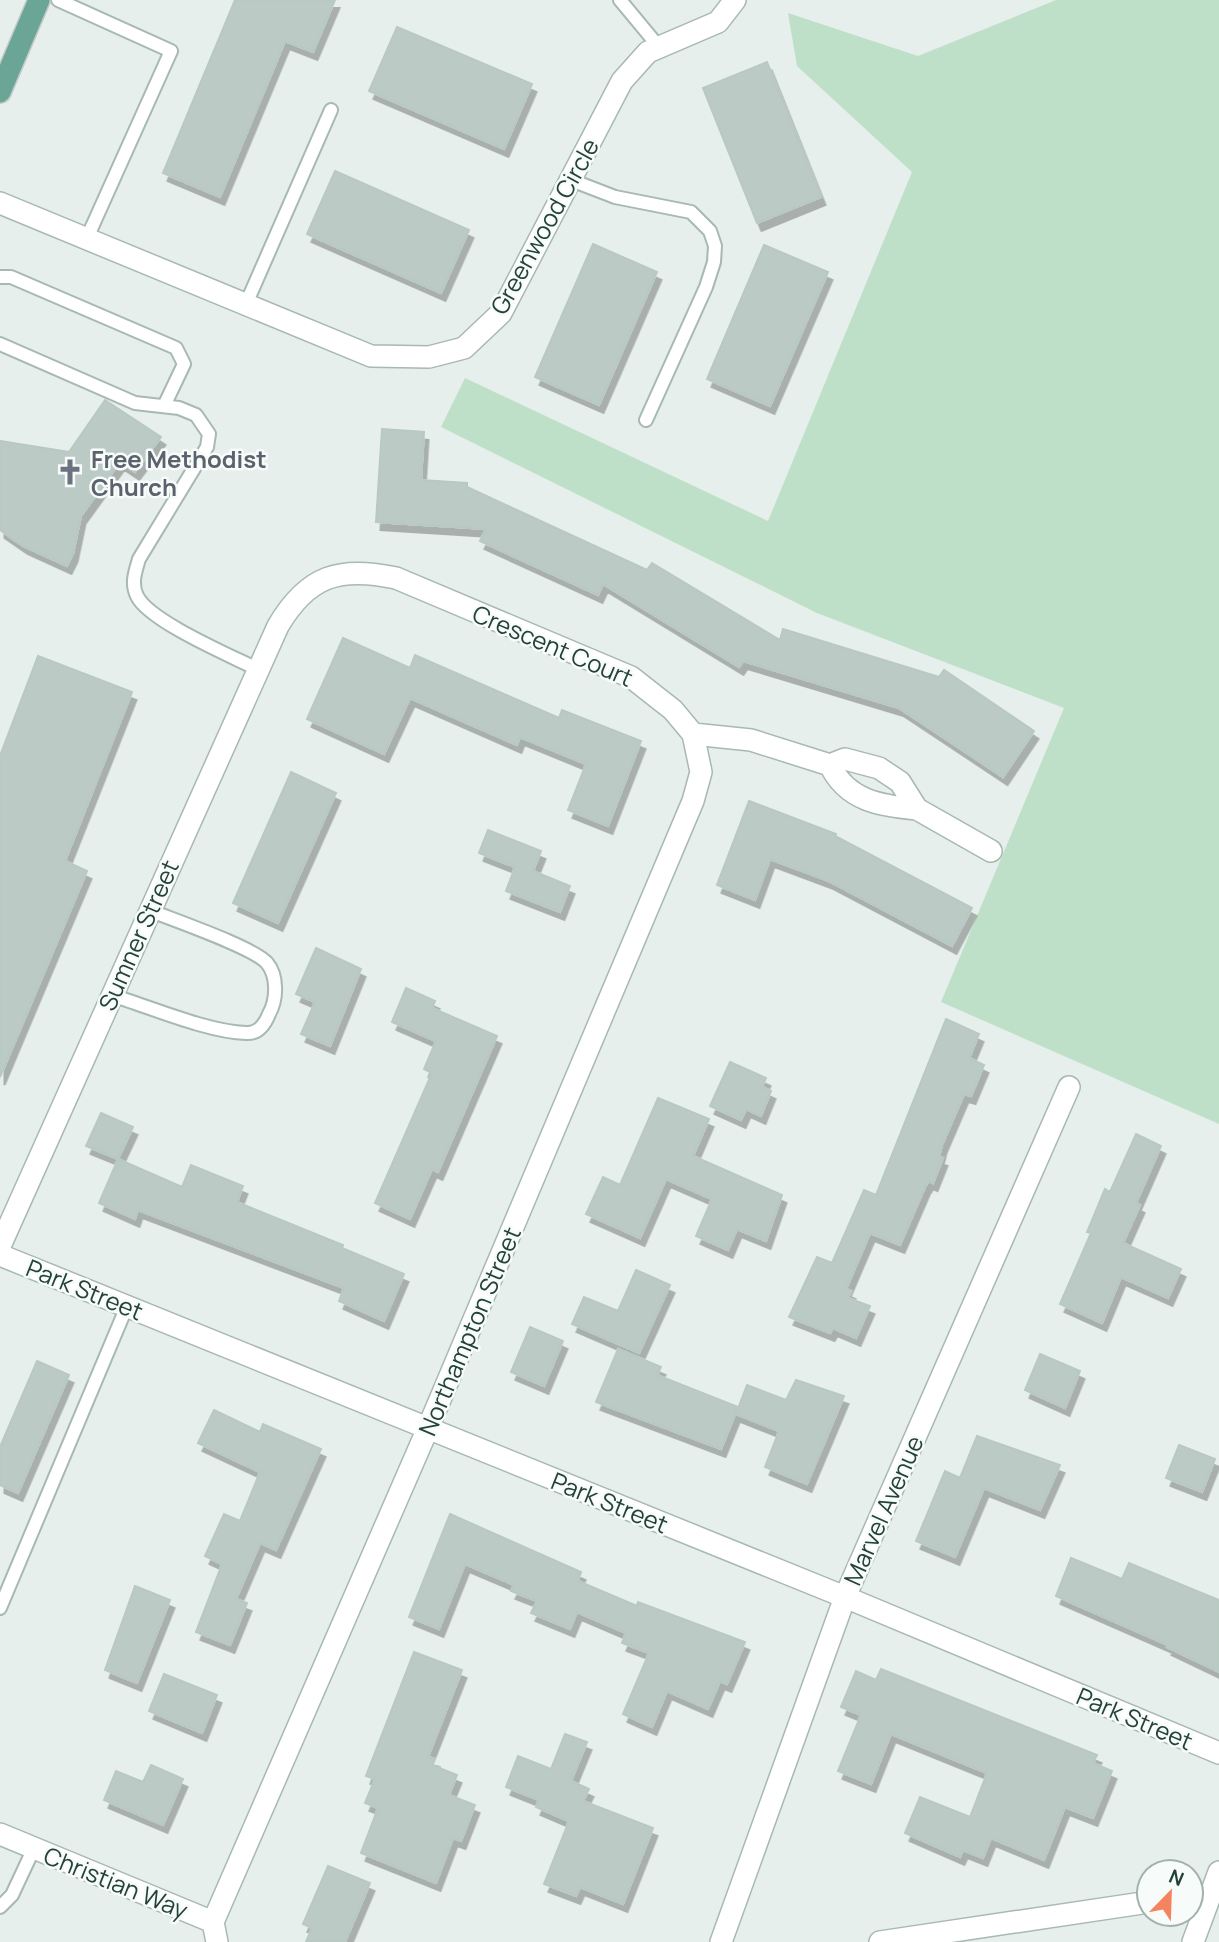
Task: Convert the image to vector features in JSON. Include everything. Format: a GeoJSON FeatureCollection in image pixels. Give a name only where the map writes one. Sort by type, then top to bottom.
{"type":"FeatureCollection","features":[{"type":"Feature","properties":{"kind":"main road"},"geometry":{"type":"LineString","coordinates":[[0,92],[39,0]]}},
{"type":"Feature","properties":{"kind":"street","name":"Greenwood Circle"},"geometry":{"type":"LineString","coordinates":[[0,203],[371,356],[429,357],[464,348],[501,313],[622,81],[648,52],[718,22],[735,0]]}},
{"type":"Feature","properties":{"kind":"street","name":"Crescent Court"},"geometry":{"type":"LineString","coordinates":[[278,626],[300,595],[320,581],[358,571],[396,578],[631,677],[654,692],[684,721],[693,734]]}},
{"type":"Feature","properties":{"kind":"street","name":"Sumner Street"},"geometry":{"type":"LineString","coordinates":[[0,1246],[278,626]]}},
{"type":"Feature","properties":{"kind":"street"},"geometry":{"type":"LineString","coordinates":[[693,734],[751,740],[830,765],[845,758],[879,768],[900,782],[917,809]]}},
{"type":"Feature","properties":{"kind":"street","name":"Northampton Street"},"geometry":{"type":"LineString","coordinates":[[215,1932],[693,802],[701,772],[693,734]]}},
{"type":"Feature","properties":{"kind":"street"},"geometry":{"type":"LineString","coordinates":[[830,765],[837,781],[863,799],[879,806],[917,809],[991,851]]}},
{"type":"Feature","properties":{"kind":"street","name":"Marvel Avenue"},"geometry":{"type":"LineString","coordinates":[[720,1942],[845,1597],[1069,1087]]}},
{"type":"Feature","properties":{"kind":"street","name":"Park Street"},"geometry":{"type":"LineString","coordinates":[[0,1255],[845,1597],[1219,1753]]}},
{"type":"Feature","properties":{"kind":"street","name":"Christian Way"},"geometry":{"type":"LineString","coordinates":[[0,1834],[215,1932]]}},
{"type":"Feature","properties":{"kind":"street"},"geometry":{"type":"LineString","coordinates":[[1193,1942],[1207,1893],[1219,1872]]}},
{"type":"Feature","properties":{"kind":"street"},"geometry":{"type":"LineString","coordinates":[[880,1942],[1135,1904]]}},
{"type":"Feature","properties":{"kind":"lane"},"geometry":{"type":"LineString","coordinates":[[58,0],[170,51],[87,238]]}},
{"type":"Feature","properties":{"kind":"lane"},"geometry":{"type":"LineString","coordinates":[[620,0],[659,47]]}},
{"type":"Feature","properties":{"kind":"lane"},"geometry":{"type":"LineString","coordinates":[[246,304],[331,110]]}},
{"type":"Feature","properties":{"kind":"lane"},"geometry":{"type":"LineString","coordinates":[[571,180],[615,197],[691,212],[710,231],[715,246],[714,262],[706,287],[646,420]]}},
{"type":"Feature","properties":{"kind":"lane"},"geometry":{"type":"LineString","coordinates":[[5,277],[176,348],[184,364],[164,406]]}},
{"type":"Feature","properties":{"kind":"lane"},"geometry":{"type":"LineString","coordinates":[[0,344],[135,403],[179,408],[196,415],[209,434],[200,462],[139,559],[133,578],[136,596],[149,613],[257,669]]}},
{"type":"Feature","properties":{"kind":"lane"},"geometry":{"type":"LineString","coordinates":[[111,996],[216,1028],[249,1034],[261,1028],[271,1011],[275,991],[273,973],[260,956],[149,910]]}},
{"type":"Feature","properties":{"kind":"lane"},"geometry":{"type":"LineString","coordinates":[[0,1608],[127,1306]]}},
{"type":"Feature","properties":{"kind":"lane"},"geometry":{"type":"LineString","coordinates":[[0,1907],[12,1895],[34,1848]]}},
{"type":"Feature","properties":{"kind":"green space"},"geometry":{"type":"Polygon","coordinates":[[[1056,0],[1219,0],[1219,1124],[941,1002],[1064,708],[817,613],[441,427],[465,378],[768,521],[912,172],[797,66],[788,13],[918,56],[1056,0]]]}},
{"type":"Feature","properties":{"kind":"building"},"geometry":{"type":"Polygon","coordinates":[[[235,0],[335,0],[313,52],[285,41],[220,197],[163,173],[235,0]]]}},
{"type":"Feature","properties":{"kind":"building"},"geometry":{"type":"Polygon","coordinates":[[[397,27],[532,84],[504,149],[369,91],[397,27]]]}},
{"type":"Feature","properties":{"kind":"building"},"geometry":{"type":"Polygon","coordinates":[[[767,62],[821,197],[757,223],[703,88],[767,62]]]}},
{"type":"Feature","properties":{"kind":"building"},"geometry":{"type":"Polygon","coordinates":[[[335,171],[469,230],[441,293],[307,234],[335,171]]]}},
{"type":"Feature","properties":{"kind":"building"},"geometry":{"type":"Polygon","coordinates":[[[593,244],[657,272],[599,405],[535,377],[593,244]]]}},
{"type":"Feature","properties":{"kind":"building"},"geometry":{"type":"Polygon","coordinates":[[[764,245],[828,272],[770,406],[707,379],[764,245]]]}},
{"type":"Feature","properties":{"kind":"building"},"geometry":{"type":"Polygon","coordinates":[[[105,400],[161,437],[135,472],[120,462],[81,516],[73,554],[67,566],[23,546],[0,530],[0,441],[69,452],[105,400]]]}},
{"type":"Feature","properties":{"kind":"building"},"geometry":{"type":"Polygon","coordinates":[[[382,429],[424,432],[421,480],[467,483],[467,487],[647,570],[652,563],[780,640],[783,629],[939,677],[944,670],[1034,731],[1003,777],[899,708],[743,661],[739,667],[603,584],[598,595],[480,541],[486,529],[376,522],[382,429]]]}},
{"type":"Feature","properties":{"kind":"building"},"geometry":{"type":"Polygon","coordinates":[[[343,638],[410,668],[415,655],[559,718],[562,710],[641,741],[608,826],[568,810],[586,764],[520,737],[517,745],[410,698],[384,754],[307,719],[343,638]]]}},
{"type":"Feature","properties":{"kind":"building"},"geometry":{"type":"Polygon","coordinates":[[[38,656],[132,692],[65,861],[87,871],[0,1077],[0,756],[38,656]]]}},
{"type":"Feature","properties":{"kind":"building"},"geometry":{"type":"Polygon","coordinates":[[[291,772],[336,793],[278,923],[233,903],[291,772]]]}},
{"type":"Feature","properties":{"kind":"building"},"geometry":{"type":"Polygon","coordinates":[[[749,801],[836,834],[835,836],[972,908],[952,946],[829,881],[770,859],[755,900],[717,885],[749,801]]]}},
{"type":"Feature","properties":{"kind":"building"},"geometry":{"type":"Polygon","coordinates":[[[488,830],[541,851],[533,871],[570,886],[560,912],[506,891],[515,867],[479,853],[488,830]]]}},
{"type":"Feature","properties":{"kind":"building"},"geometry":{"type":"Polygon","coordinates":[[[316,948],[361,969],[330,1046],[301,1034],[315,1002],[296,994],[316,948]]]}},
{"type":"Feature","properties":{"kind":"building"},"geometry":{"type":"Polygon","coordinates":[[[406,988],[435,1001],[432,1008],[497,1036],[438,1172],[432,1169],[410,1219],[375,1203],[432,1073],[424,1069],[436,1041],[392,1022],[406,988]]]}},
{"type":"Feature","properties":{"kind":"building"},"geometry":{"type":"Polygon","coordinates":[[[946,1019],[979,1034],[969,1058],[984,1065],[971,1096],[964,1094],[942,1145],[939,1157],[943,1158],[933,1183],[929,1181],[925,1187],[900,1245],[870,1233],[846,1289],[851,1291],[848,1298],[870,1306],[856,1338],[833,1328],[830,1333],[789,1317],[817,1257],[832,1263],[864,1190],[876,1195],[946,1019]]]}},
{"type":"Feature","properties":{"kind":"building"},"geometry":{"type":"Polygon","coordinates":[[[730,1062],[766,1078],[762,1087],[771,1091],[761,1116],[746,1109],[741,1120],[710,1106],[730,1062]]]}},
{"type":"Feature","properties":{"kind":"building"},"geometry":{"type":"Polygon","coordinates":[[[658,1098],[709,1119],[693,1156],[782,1195],[766,1241],[737,1229],[728,1250],[696,1236],[712,1199],[666,1179],[640,1238],[586,1214],[603,1177],[620,1185],[658,1098]]]}},
{"type":"Feature","properties":{"kind":"building"},"geometry":{"type":"Polygon","coordinates":[[[101,1113],[133,1127],[118,1159],[86,1146],[101,1113]]]}},
{"type":"Feature","properties":{"kind":"building"},"geometry":{"type":"Polygon","coordinates":[[[1136,1134],[1161,1146],[1136,1203],[1140,1205],[1123,1243],[1181,1269],[1168,1298],[1121,1277],[1102,1323],[1060,1304],[1091,1233],[1087,1232],[1105,1189],[1110,1192],[1136,1134]]]}},
{"type":"Feature","properties":{"kind":"building"},"geometry":{"type":"Polygon","coordinates":[[[118,1159],[182,1187],[191,1165],[243,1186],[237,1202],[343,1245],[342,1248],[404,1274],[384,1321],[339,1301],[344,1288],[138,1210],[135,1219],[99,1203],[118,1159]]]}},
{"type":"Feature","properties":{"kind":"building"},"geometry":{"type":"Polygon","coordinates":[[[636,1270],[670,1285],[639,1353],[572,1324],[584,1297],[618,1311],[636,1270]]]}},
{"type":"Feature","properties":{"kind":"building"},"geometry":{"type":"Polygon","coordinates":[[[530,1327],[563,1341],[544,1386],[511,1372],[530,1327]]]}},
{"type":"Feature","properties":{"kind":"building"},"geometry":{"type":"Polygon","coordinates":[[[618,1349],[661,1367],[657,1375],[738,1407],[721,1449],[596,1402],[618,1349]]]}},
{"type":"Feature","properties":{"kind":"building"},"geometry":{"type":"Polygon","coordinates":[[[1040,1354],[1080,1371],[1065,1408],[1025,1390],[1040,1354]]]}},
{"type":"Feature","properties":{"kind":"building"},"geometry":{"type":"Polygon","coordinates":[[[37,1361],[69,1375],[18,1493],[0,1485],[0,1447],[37,1361]]]}},
{"type":"Feature","properties":{"kind":"building"},"geometry":{"type":"Polygon","coordinates":[[[796,1380],[844,1396],[807,1484],[765,1467],[779,1431],[736,1414],[747,1385],[786,1400],[796,1380]]]}},
{"type":"Feature","properties":{"kind":"building"},"geometry":{"type":"Polygon","coordinates":[[[214,1410],[260,1432],[263,1424],[321,1449],[276,1550],[260,1543],[236,1599],[247,1603],[230,1645],[196,1632],[222,1564],[205,1556],[224,1514],[240,1521],[260,1472],[198,1443],[214,1410]]]}},
{"type":"Feature","properties":{"kind":"building"},"geometry":{"type":"Polygon","coordinates":[[[977,1436],[1060,1465],[1040,1510],[984,1488],[955,1557],[916,1541],[945,1471],[960,1478],[977,1436]]]}},
{"type":"Feature","properties":{"kind":"building"},"geometry":{"type":"Polygon","coordinates":[[[1179,1445],[1215,1459],[1202,1492],[1166,1478],[1179,1445]]]}},
{"type":"Feature","properties":{"kind":"building"},"geometry":{"type":"Polygon","coordinates":[[[450,1514],[581,1572],[578,1581],[637,1606],[638,1602],[745,1642],[727,1684],[720,1681],[708,1709],[667,1691],[652,1727],[623,1714],[649,1653],[622,1643],[626,1633],[577,1612],[570,1629],[531,1613],[537,1601],[511,1591],[514,1585],[465,1564],[439,1629],[409,1617],[450,1514]]]}},
{"type":"Feature","properties":{"kind":"building"},"geometry":{"type":"Polygon","coordinates":[[[1071,1558],[1122,1579],[1129,1563],[1219,1600],[1219,1672],[1167,1647],[1168,1645],[1056,1596],[1071,1558]]]}},
{"type":"Feature","properties":{"kind":"building"},"geometry":{"type":"Polygon","coordinates":[[[135,1586],[170,1600],[137,1683],[105,1670],[135,1586]]]}},
{"type":"Feature","properties":{"kind":"building"},"geometry":{"type":"Polygon","coordinates":[[[414,1652],[462,1670],[428,1757],[435,1759],[432,1765],[457,1775],[449,1795],[475,1805],[461,1841],[453,1838],[436,1883],[361,1853],[378,1808],[365,1803],[375,1779],[366,1776],[414,1652]]]}},
{"type":"Feature","properties":{"kind":"building"},"geometry":{"type":"Polygon","coordinates":[[[881,1669],[1097,1755],[1093,1763],[1112,1771],[1093,1818],[1065,1807],[1044,1860],[991,1838],[983,1858],[963,1850],[960,1857],[905,1833],[920,1797],[970,1817],[987,1773],[891,1734],[871,1784],[838,1771],[861,1715],[841,1707],[856,1671],[876,1680],[881,1669]]]}},
{"type":"Feature","properties":{"kind":"building"},"geometry":{"type":"Polygon","coordinates":[[[164,1674],[217,1695],[202,1733],[149,1711],[164,1674]]]}},
{"type":"Feature","properties":{"kind":"building"},"geometry":{"type":"Polygon","coordinates":[[[565,1734],[587,1742],[571,1781],[589,1789],[583,1801],[653,1828],[623,1904],[580,1887],[576,1896],[544,1884],[569,1821],[536,1807],[539,1800],[506,1787],[518,1756],[551,1769],[565,1734]]]}},
{"type":"Feature","properties":{"kind":"building"},"geometry":{"type":"Polygon","coordinates":[[[151,1765],[183,1779],[163,1825],[104,1800],[116,1771],[143,1782],[151,1765]]]}},
{"type":"Feature","properties":{"kind":"building"},"geometry":{"type":"Polygon","coordinates":[[[328,1866],[370,1883],[345,1942],[306,1942],[312,1928],[303,1924],[328,1866]]]}},
{"type":"Feature","properties":{"kind":"place","name":"Free Methodist Church"},"geometry":{"type":"Point","coordinates":[70,472]}}]}
